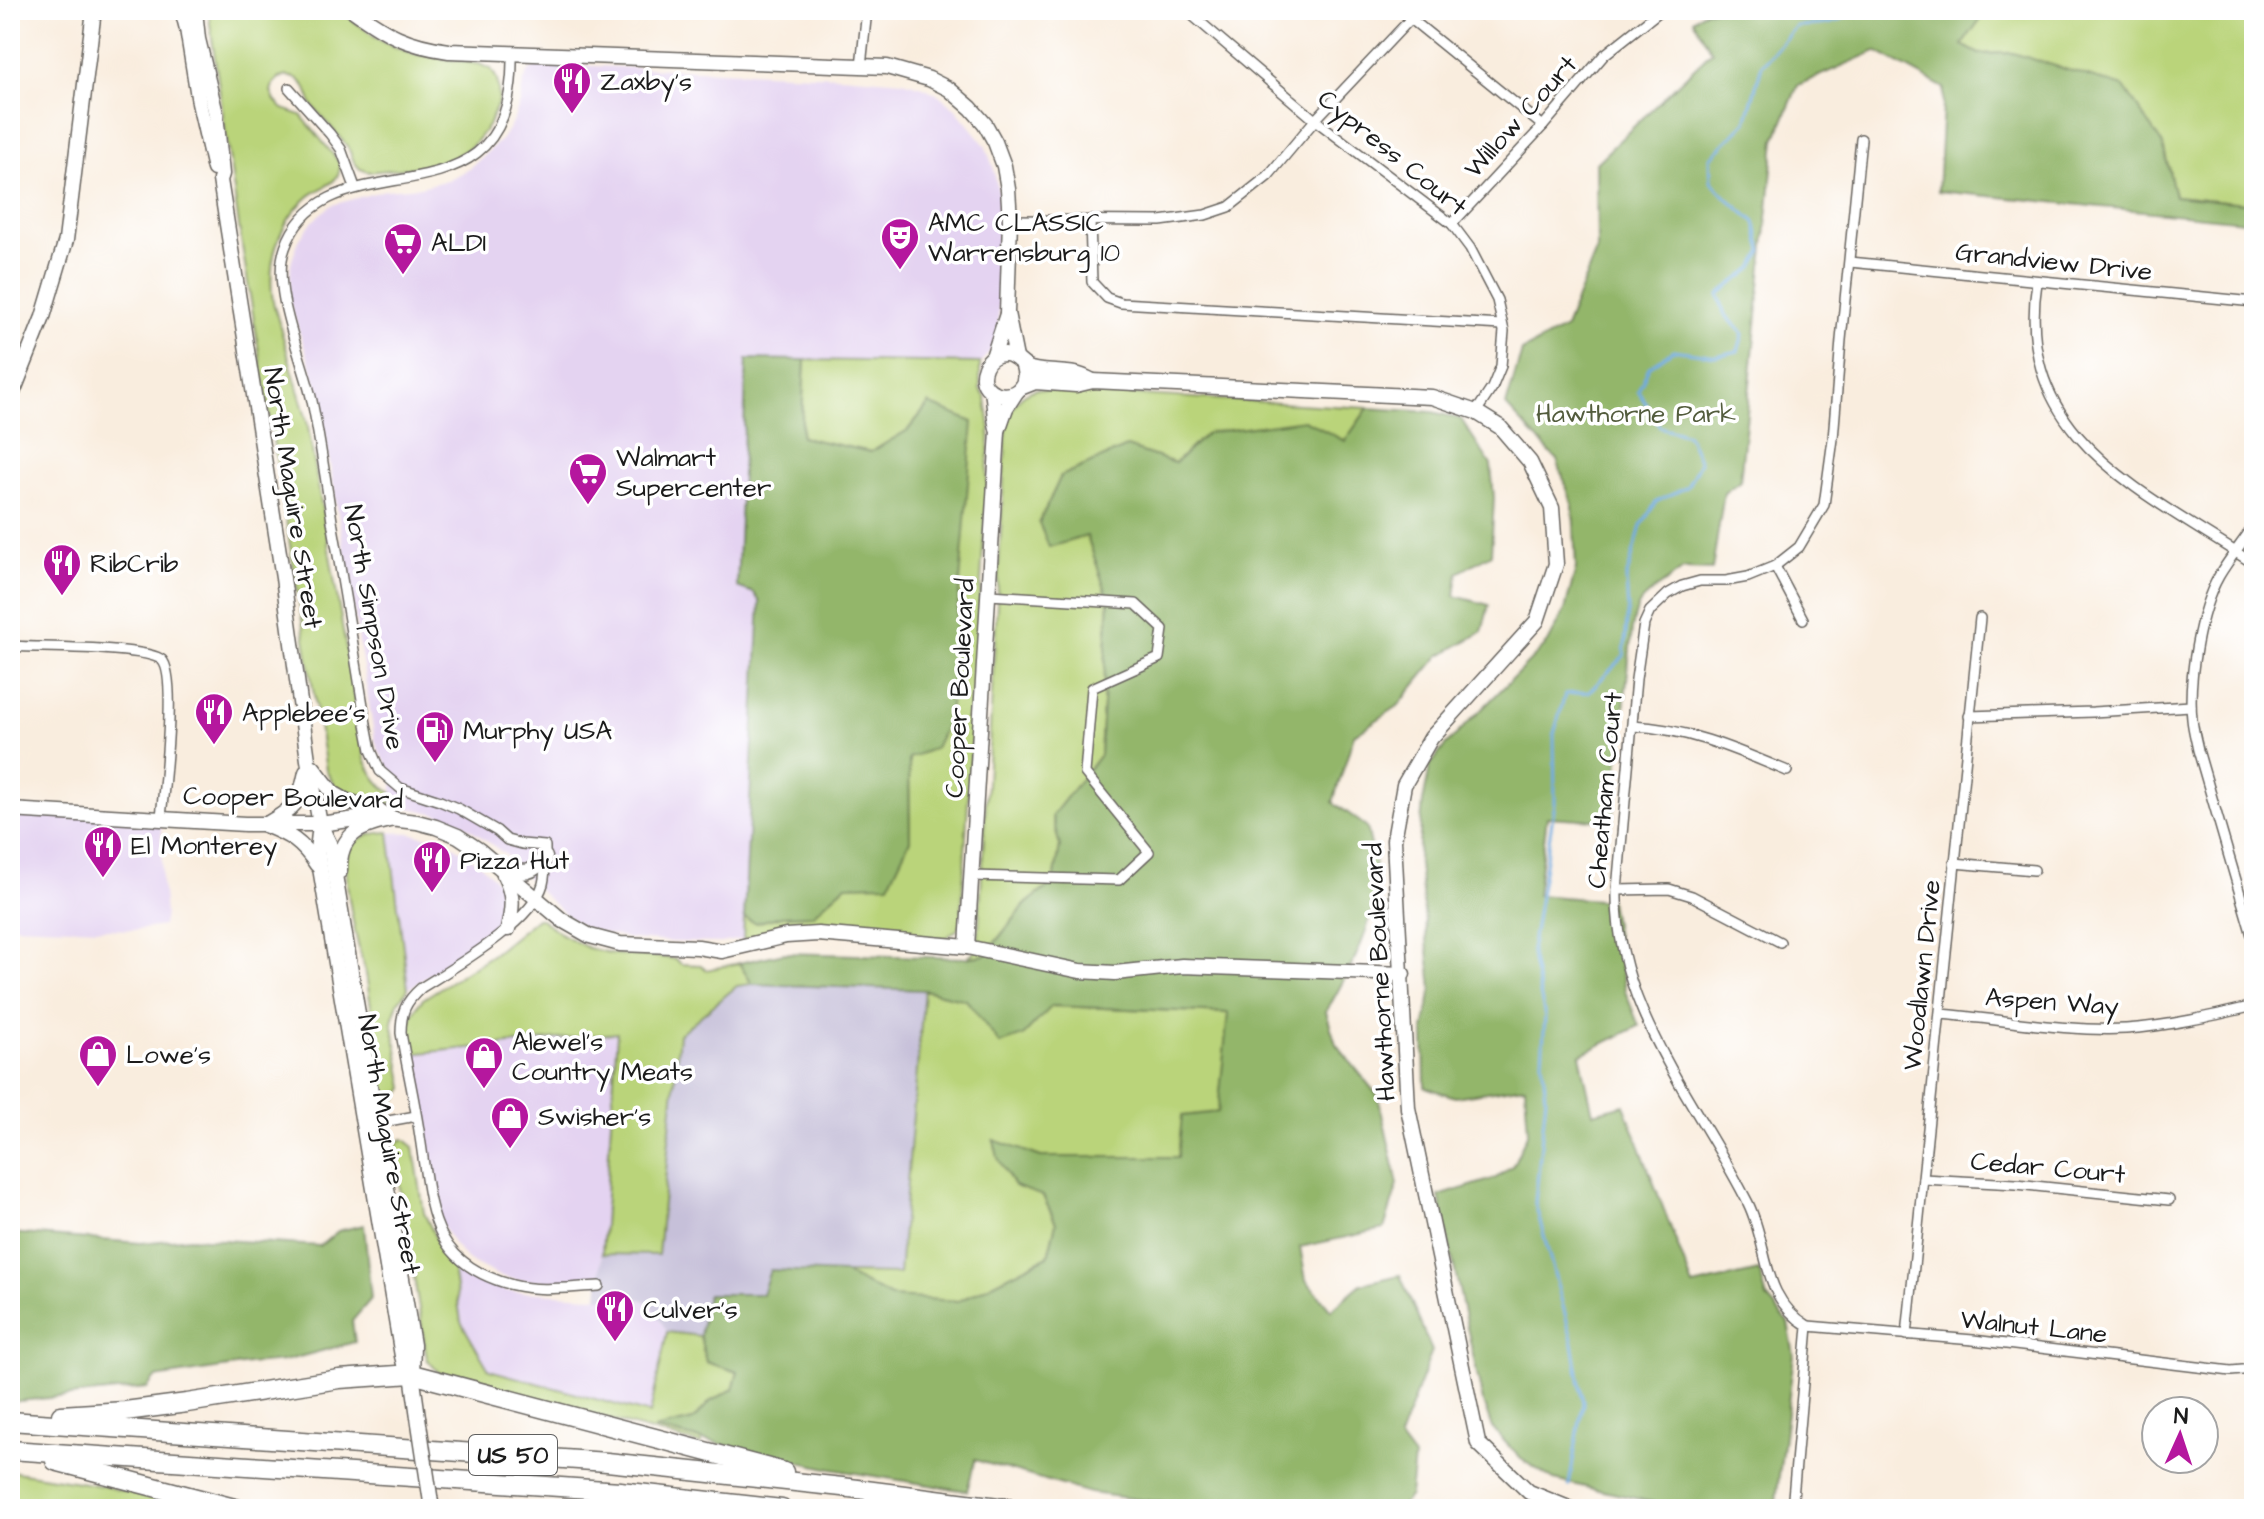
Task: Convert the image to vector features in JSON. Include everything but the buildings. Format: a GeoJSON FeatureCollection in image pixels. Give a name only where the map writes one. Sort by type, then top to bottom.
{"type":"FeatureCollection","features":[{"type":"Feature","properties":{"kind":"highway"},"geometry":{"type":"LineString","coordinates":[[10,1420],[125,1411],[339,1379],[412,1374],[842,1487]]}},
{"type":"Feature","properties":{"kind":"highway","name":"US 50"},"geometry":{"type":"LineString","coordinates":[[10,1420],[607,1462],[1014,1509]]}},
{"type":"Feature","properties":{"kind":"highway"},"geometry":{"type":"LineString","coordinates":[[12,1450],[238,1509]]}},
{"type":"Feature","properties":{"kind":"highway","name":"US 50"},"geometry":{"type":"LineString","coordinates":[[12,1450],[620,1491],[782,1509]]}},
{"type":"Feature","properties":{"kind":"street"},"geometry":{"type":"LineString","coordinates":[[10,400],[43,317],[66,240],[94,10]]}},
{"type":"Feature","properties":{"kind":"street","name":"North Maguire Street"},"geometry":{"type":"LineString","coordinates":[[182,10],[204,125],[216,175],[220,180]]}},
{"type":"Feature","properties":{"kind":"street","name":"North Maguire Street"},"geometry":{"type":"LineString","coordinates":[[195,10],[198,39],[216,114],[220,180],[283,578],[308,760],[320,824],[330,845],[413,1345],[412,1374],[432,1509]]}},
{"type":"Feature","properties":{"kind":"street"},"geometry":{"type":"LineString","coordinates":[[353,10],[396,38],[421,47],[449,51],[887,67],[929,79],[949,89],[985,124],[1004,166],[1008,189],[1007,313],[1025,377],[1019,389],[1005,396],[987,387],[983,374],[993,357],[1005,354],[1019,362]]}},
{"type":"Feature","properties":{"kind":"street"},"geometry":{"type":"LineString","coordinates":[[861,66],[867,10]]}},
{"type":"Feature","properties":{"kind":"street"},"geometry":{"type":"LineString","coordinates":[[1400,10],[1543,126]]}},
{"type":"Feature","properties":{"kind":"street"},"geometry":{"type":"LineString","coordinates":[[1010,220],[1183,219],[1229,207],[1268,176],[1315,120],[1419,10]]}},
{"type":"Feature","properties":{"kind":"street","name":"Willow Court"},"geometry":{"type":"LineString","coordinates":[[1452,224],[1604,55],[1661,10]]}},
{"type":"Feature","properties":{"kind":"street","name":"Cypress Court"},"geometry":{"type":"LineString","coordinates":[[1188,11],[1315,120],[1452,224],[1470,248],[1497,300],[1504,331],[1501,366],[1492,388],[1476,412]]}},
{"type":"Feature","properties":{"kind":"street","name":"North Simpson Drive"},"geometry":{"type":"LineString","coordinates":[[512,54],[506,112],[500,126],[474,154],[444,171],[355,187],[320,203],[305,215],[285,247],[283,294],[318,433],[371,750],[380,771],[400,788],[459,809],[507,840],[545,846],[545,857]]}},
{"type":"Feature","properties":{"kind":"street"},"geometry":{"type":"LineString","coordinates":[[289,88],[341,149],[355,187]]}},
{"type":"Feature","properties":{"kind":"street","name":"Cheatham Court"},"geometry":{"type":"LineString","coordinates":[[1808,1326],[1795,1318],[1778,1298],[1768,1274],[1758,1227],[1750,1207],[1690,1104],[1650,1027],[1625,961],[1616,912],[1636,679],[1644,624],[1650,611],[1656,603],[1682,586],[1700,581],[1748,577],[1775,566],[1799,547],[1824,505],[1861,139]]}},
{"type":"Feature","properties":{"kind":"street"},"geometry":{"type":"LineString","coordinates":[[1090,220],[1092,282],[1107,298],[1121,303],[1502,325]]}},
{"type":"Feature","properties":{"kind":"street","name":"Grandview Drive"},"geometry":{"type":"LineString","coordinates":[[1850,262],[2254,302]]}},
{"type":"Feature","properties":{"kind":"street"},"geometry":{"type":"LineString","coordinates":[[2037,282],[2034,339],[2042,373],[2052,397],[2075,434],[2122,477],[2254,564]]}},
{"type":"Feature","properties":{"kind":"street"},"geometry":{"type":"LineString","coordinates":[[993,357],[1007,313]]}},
{"type":"Feature","properties":{"kind":"street","name":"Hawthorne Boulevard"},"geometry":{"type":"LineString","coordinates":[[1019,362],[1041,371],[1075,374],[1093,381]]}},
{"type":"Feature","properties":{"kind":"street","name":"Hawthorne Boulevard"},"geometry":{"type":"LineString","coordinates":[[1019,389],[1035,382],[1076,385],[1093,381],[1432,397],[1476,412],[1500,427],[1530,462],[1552,508],[1556,564],[1537,621],[1431,738],[1404,785],[1394,840],[1408,1108],[1478,1443],[1529,1492],[1571,1509]]}},
{"type":"Feature","properties":{"kind":"street","name":"Cooper Boulevard"},"geometry":{"type":"LineString","coordinates":[[967,947],[998,431],[1006,408],[1019,389]]}},
{"type":"Feature","properties":{"kind":"street","name":"Cooper Boulevard"},"geometry":{"type":"LineString","coordinates":[[992,392],[998,431]]}},
{"type":"Feature","properties":{"kind":"street"},"geometry":{"type":"LineString","coordinates":[[2254,525],[2209,596],[2191,689],[2192,723],[2198,750],[2254,942]]}},
{"type":"Feature","properties":{"kind":"street"},"geometry":{"type":"LineString","coordinates":[[1775,566],[1803,619]]}},
{"type":"Feature","properties":{"kind":"street"},"geometry":{"type":"LineString","coordinates":[[973,876],[1119,880],[1149,852],[1085,773],[1092,688],[1159,658],[1163,629],[1136,604],[989,595]]}},
{"type":"Feature","properties":{"kind":"street","name":"Woodlawn Drive"},"geometry":{"type":"LineString","coordinates":[[1907,1335],[1980,618]]}},
{"type":"Feature","properties":{"kind":"street"},"geometry":{"type":"LineString","coordinates":[[10,646],[133,652],[161,659],[169,676],[161,818]]}},
{"type":"Feature","properties":{"kind":"street"},"geometry":{"type":"LineString","coordinates":[[1969,716],[2191,706]]}},
{"type":"Feature","properties":{"kind":"street"},"geometry":{"type":"LineString","coordinates":[[1632,726],[1656,727],[1708,740],[1787,771]]}},
{"type":"Feature","properties":{"kind":"street"},"geometry":{"type":"LineString","coordinates":[[308,760],[333,793],[394,819]]}},
{"type":"Feature","properties":{"kind":"street"},"geometry":{"type":"LineString","coordinates":[[265,825],[293,809],[303,788],[308,760]]}},
{"type":"Feature","properties":{"kind":"street","name":"Cooper Boulevard"},"geometry":{"type":"LineString","coordinates":[[10,810],[265,825],[320,824],[352,818],[394,819],[436,827],[458,836],[501,867],[562,920],[590,936],[620,944],[722,951],[786,936],[818,934],[967,947],[1080,971],[1115,973],[1182,966],[1403,974]]}},
{"type":"Feature","properties":{"kind":"street"},"geometry":{"type":"LineString","coordinates":[[339,899],[340,859],[344,845],[351,835],[365,825],[394,819]]}},
{"type":"Feature","properties":{"kind":"street","name":"North Maguire Street"},"geometry":{"type":"LineString","coordinates":[[320,824],[317,850],[320,869],[402,1356],[412,1374]]}},
{"type":"Feature","properties":{"kind":"street"},"geometry":{"type":"LineString","coordinates":[[265,825],[291,836],[320,869]]}},
{"type":"Feature","properties":{"kind":"street"},"geometry":{"type":"LineString","coordinates":[[501,867],[523,873],[538,867],[545,857]]}},
{"type":"Feature","properties":{"kind":"street"},"geometry":{"type":"LineString","coordinates":[[545,857],[543,885],[536,898],[490,944],[421,988],[405,1006],[401,1015],[401,1033],[431,1213],[454,1254],[482,1275],[514,1286],[599,1286]]}},
{"type":"Feature","properties":{"kind":"street"},"geometry":{"type":"LineString","coordinates":[[1954,863],[2034,870]]}},
{"type":"Feature","properties":{"kind":"street"},"geometry":{"type":"LineString","coordinates":[[501,867],[512,895],[508,929]]}},
{"type":"Feature","properties":{"kind":"street"},"geometry":{"type":"LineString","coordinates":[[1617,890],[1669,889],[1692,896],[1780,942]]}},
{"type":"Feature","properties":{"kind":"street","name":"Aspen Way"},"geometry":{"type":"LineString","coordinates":[[1941,1014],[2087,1029],[2127,1029],[2195,1020],[2254,1006]]}},
{"type":"Feature","properties":{"kind":"street"},"geometry":{"type":"LineString","coordinates":[[377,1123],[416,1116]]}},
{"type":"Feature","properties":{"kind":"street","name":"Cedar Court"},"geometry":{"type":"LineString","coordinates":[[1923,1179],[2016,1184],[2169,1200]]}},
{"type":"Feature","properties":{"kind":"street"},"geometry":{"type":"LineString","coordinates":[[1792,1509],[1808,1326]]}},
{"type":"Feature","properties":{"kind":"street","name":"Walnut Lane"},"geometry":{"type":"LineString","coordinates":[[1808,1326],[1973,1340],[2231,1371],[2254,1369]]}},
{"type":"Feature","properties":{"kind":"shaded area"},"geometry":{"type":"Polygon","coordinates":[[[545,64],[903,81],[939,95],[954,107],[985,145],[993,166],[1002,229],[998,327],[996,344],[980,363],[748,359],[755,594],[760,602],[743,939],[721,943],[672,942],[630,939],[588,929],[572,920],[545,896],[506,855],[462,823],[438,814],[391,804],[394,776],[375,740],[317,385],[289,301],[291,263],[307,228],[332,205],[385,190],[421,187],[448,180],[469,169],[502,139],[520,103],[527,74],[534,67],[545,64]]]}},
{"type":"Feature","properties":{"kind":"shaded area"},"geometry":{"type":"Polygon","coordinates":[[[10,810],[161,818],[163,926],[136,930],[10,926],[10,810]]]}},
{"type":"Feature","properties":{"kind":"shaded area"},"geometry":{"type":"Polygon","coordinates":[[[389,832],[434,838],[454,846],[481,865],[503,888],[507,897],[505,921],[501,928],[408,989],[389,832]]]}},
{"type":"Feature","properties":{"kind":"shaded area"},"geometry":{"type":"Polygon","coordinates":[[[737,986],[924,990],[899,1275],[762,1294],[707,1294],[700,1336],[667,1332],[651,1304],[640,1299],[598,1297],[602,1254],[658,1255],[679,1034],[737,986]]]}},
{"type":"Feature","properties":{"kind":"shaded area"},"geometry":{"type":"Polygon","coordinates":[[[617,1033],[600,1282],[516,1280],[497,1275],[468,1260],[454,1245],[438,1217],[410,1054],[617,1033]]]}},
{"type":"Feature","properties":{"kind":"shaded area"},"geometry":{"type":"Polygon","coordinates":[[[452,1261],[466,1272],[506,1291],[639,1299],[651,1304],[667,1332],[650,1414],[489,1371],[461,1322],[452,1261]]]}},
{"type":"Feature","properties":{"kind":"green space"},"geometry":{"type":"Polygon","coordinates":[[[208,10],[338,10],[383,42],[413,54],[479,64],[491,69],[497,79],[499,101],[488,126],[472,146],[453,158],[429,166],[369,172],[360,169],[354,162],[348,147],[312,105],[305,86],[298,79],[288,76],[279,78],[271,92],[283,109],[301,115],[340,163],[334,181],[308,197],[282,232],[273,259],[273,302],[307,421],[365,759],[376,779],[392,793],[391,804],[356,798],[336,788],[326,770],[240,233],[208,10]]]}},
{"type":"Feature","properties":{"kind":"green space","name":"Hawthorne Park"},"geometry":{"type":"Polygon","coordinates":[[[1706,10],[1987,10],[1962,45],[1979,54],[2013,53],[2124,87],[2163,145],[2175,196],[2254,204],[2254,222],[1938,191],[1944,88],[1876,51],[1798,85],[1775,140],[1740,481],[1724,493],[1712,570],[1683,569],[1638,606],[1632,629],[1613,821],[1547,817],[1537,895],[1610,901],[1625,991],[1639,1026],[1580,1055],[1593,1113],[1624,1105],[1693,1286],[1759,1271],[1767,1298],[1788,1323],[1794,1355],[1775,1509],[1684,1509],[1554,1480],[1521,1459],[1492,1428],[1483,1402],[1439,1196],[1496,1178],[1513,1165],[1528,1132],[1525,1086],[1455,1097],[1425,1087],[1424,1030],[1432,989],[1418,855],[1430,766],[1444,747],[1548,643],[1565,610],[1576,568],[1573,506],[1557,460],[1506,406],[1522,351],[1565,328],[1597,249],[1596,163],[1712,51],[1693,20],[1706,10]]]}},
{"type":"Feature","properties":{"kind":"green space"},"geometry":{"type":"Polygon","coordinates":[[[1987,10],[2254,10],[2254,204],[2175,196],[2163,145],[2013,53],[1979,54],[1961,45],[1987,10]]]}},
{"type":"Feature","properties":{"kind":"green space"},"geometry":{"type":"Polygon","coordinates":[[[747,359],[805,360],[801,437],[871,452],[908,430],[929,404],[973,422],[949,718],[935,748],[909,758],[910,840],[889,884],[846,885],[812,915],[781,916],[756,923],[744,918],[760,602],[754,593],[737,587],[747,359]]]}},
{"type":"Feature","properties":{"kind":"green space"},"geometry":{"type":"Polygon","coordinates":[[[805,360],[980,363],[980,389],[986,398],[990,428],[961,920],[958,929],[946,938],[819,932],[743,939],[744,918],[756,923],[781,916],[812,915],[846,885],[910,840],[909,758],[929,404],[908,430],[871,452],[801,437],[805,360]]]}},
{"type":"Feature","properties":{"kind":"green space"},"geometry":{"type":"Polygon","coordinates":[[[1036,389],[1368,408],[1345,441],[1207,433],[1175,463],[1127,447],[1061,476],[1039,523],[1049,546],[1087,536],[1109,600],[1100,755],[1052,816],[1060,846],[1054,882],[1026,904],[985,955],[967,958],[978,945],[1007,422],[1017,401],[1036,389]]]}},
{"type":"Feature","properties":{"kind":"green space"},"geometry":{"type":"Polygon","coordinates":[[[1368,408],[1433,412],[1461,419],[1491,465],[1494,498],[1491,554],[1458,573],[1455,596],[1489,605],[1482,632],[1439,656],[1398,706],[1354,735],[1333,802],[1367,827],[1376,877],[1366,931],[1326,1012],[1336,1044],[1378,1096],[1398,1184],[1384,1229],[1300,1247],[1306,1280],[1331,1310],[1361,1284],[1400,1275],[1432,1351],[1399,1438],[1414,1458],[1410,1495],[1399,1509],[1319,1509],[1303,1506],[1299,1509],[1212,1509],[1090,1493],[975,1460],[967,1491],[831,1469],[654,1429],[693,1420],[711,1401],[733,1389],[738,1372],[706,1362],[700,1336],[707,1294],[762,1294],[770,1270],[844,1273],[891,1297],[959,1301],[1048,1256],[1056,1223],[1043,1196],[1014,1186],[998,1158],[994,1140],[1041,1157],[1178,1157],[1182,1116],[1218,1112],[1228,1013],[1052,1006],[1023,1036],[1000,1044],[966,1000],[924,990],[752,984],[739,963],[784,953],[966,958],[985,955],[1026,904],[1054,882],[1060,846],[1052,816],[1100,755],[1109,600],[1087,536],[1049,547],[1039,523],[1061,476],[1127,447],[1175,463],[1207,433],[1304,420],[1345,441],[1368,408]]]}},
{"type":"Feature","properties":{"kind":"green space"},"geometry":{"type":"Polygon","coordinates":[[[389,832],[408,989],[398,1002],[392,1021],[404,1088],[396,1100],[390,1101],[385,1096],[346,873],[347,859],[354,844],[367,836],[389,832]]]}},
{"type":"Feature","properties":{"kind":"green space"},"geometry":{"type":"Polygon","coordinates":[[[536,919],[541,919],[588,948],[614,954],[669,958],[681,964],[701,965],[706,970],[739,963],[752,984],[737,986],[679,1034],[658,1255],[602,1254],[617,1033],[410,1054],[410,1024],[414,1011],[423,999],[493,954],[536,919]]]}},
{"type":"Feature","properties":{"kind":"green space"},"geometry":{"type":"Polygon","coordinates":[[[924,990],[966,1000],[1023,1036],[1051,1006],[1229,1013],[1218,1112],[1179,1157],[1041,1157],[995,1141],[1043,1196],[1056,1223],[1048,1256],[959,1301],[891,1298],[844,1273],[899,1274],[924,990]]]}},
{"type":"Feature","properties":{"kind":"green space"},"geometry":{"type":"Polygon","coordinates":[[[404,1139],[414,1147],[424,1213],[437,1241],[452,1261],[461,1322],[489,1370],[650,1414],[667,1332],[700,1336],[706,1362],[738,1372],[733,1390],[711,1401],[693,1420],[656,1429],[702,1440],[702,1445],[439,1373],[427,1359],[394,1151],[399,1141],[404,1139]]]}},
{"type":"Feature","properties":{"kind":"green space"},"geometry":{"type":"Polygon","coordinates":[[[364,1225],[371,1299],[352,1321],[355,1342],[284,1361],[155,1378],[147,1388],[10,1402],[10,1233],[141,1243],[190,1238],[320,1246],[338,1231],[364,1225]]]}},
{"type":"Feature","properties":{"kind":"green space"},"geometry":{"type":"Polygon","coordinates":[[[10,1471],[103,1486],[193,1509],[10,1509],[10,1471]]]}},
{"type":"Feature","properties":{"kind":"waterway"},"geometry":{"type":"LineString","coordinates":[[1569,1485],[1583,1403],[1573,1343],[1535,1203],[1546,1097],[1542,1060],[1545,1017],[1531,951],[1555,803],[1554,734],[1565,694],[1589,692],[1624,656],[1628,609],[1626,579],[1641,526],[1656,502],[1687,487],[1700,462],[1688,435],[1660,427],[1638,391],[1649,367],[1673,350],[1716,356],[1738,351],[1743,334],[1724,313],[1719,294],[1753,268],[1762,251],[1755,222],[1711,181],[1710,158],[1746,122],[1762,65],[1796,26],[1834,22],[1852,10]]}},
{"type":"Feature","properties":{"kind":"place","name":"Zaxby's"},"geometry":{"type":"Point","coordinates":[572,115]}},
{"type":"Feature","properties":{"kind":"place","name":"AMC CLASSIC Warrensburg 10"},"geometry":{"type":"Point","coordinates":[900,271]}},
{"type":"Feature","properties":{"kind":"place","name":"ALDI"},"geometry":{"type":"Point","coordinates":[403,276]}},
{"type":"Feature","properties":{"kind":"place","name":"Walmart Supercenter"},"geometry":{"type":"Point","coordinates":[588,506]}},
{"type":"Feature","properties":{"kind":"place","name":"RibCrib"},"geometry":{"type":"Point","coordinates":[62,597]}},
{"type":"Feature","properties":{"kind":"place","name":"Applebee's"},"geometry":{"type":"Point","coordinates":[214,746]}},
{"type":"Feature","properties":{"kind":"place","name":"Murphy USA"},"geometry":{"type":"Point","coordinates":[435,764]}},
{"type":"Feature","properties":{"kind":"place","name":"El Monterey"},"geometry":{"type":"Point","coordinates":[103,879]}},
{"type":"Feature","properties":{"kind":"place","name":"Pizza Hut"},"geometry":{"type":"Point","coordinates":[432,894]}},
{"type":"Feature","properties":{"kind":"place","name":"Lowe's"},"geometry":{"type":"Point","coordinates":[98,1088]}},
{"type":"Feature","properties":{"kind":"place","name":"Alewel's Country Meats"},"geometry":{"type":"Point","coordinates":[484,1090]}},
{"type":"Feature","properties":{"kind":"place","name":"Swisher's"},"geometry":{"type":"Point","coordinates":[510,1150]}},
{"type":"Feature","properties":{"kind":"place","name":"Culver's"},"geometry":{"type":"Point","coordinates":[615,1343]}}]}
